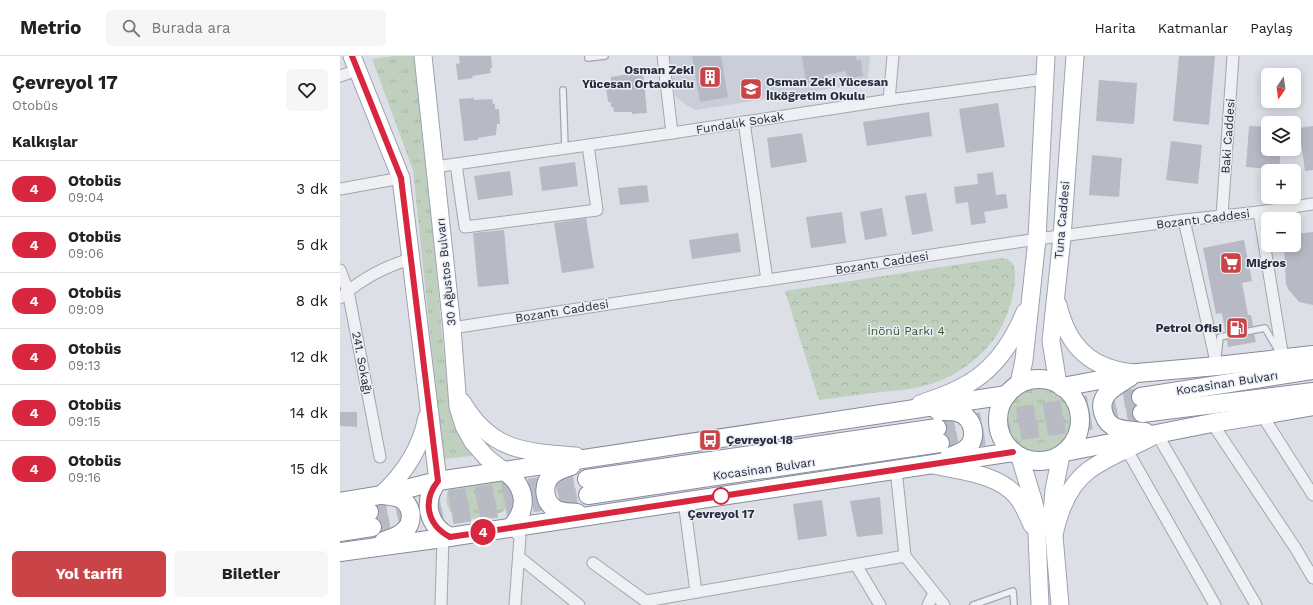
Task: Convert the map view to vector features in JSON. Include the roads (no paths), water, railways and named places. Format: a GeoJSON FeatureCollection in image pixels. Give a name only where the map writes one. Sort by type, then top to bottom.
{"type":"FeatureCollection","features":[{"type":"Feature","properties":{"kind":"highway"},"geometry":{"type":"LineString","coordinates":[[1060,385],[1137,373],[1313,355]]}},
{"type":"Feature","properties":{"kind":"highway","name":"Kocasinan Bulvarı"},"geometry":{"type":"LineString","coordinates":[[1313,370],[1142,405],[1313,392]]}},
{"type":"Feature","properties":{"kind":"highway"},"geometry":{"type":"LineString","coordinates":[[1137,373],[1108,392],[1102,406],[1104,416],[1111,425],[1116,427],[1157,434]]}},
{"type":"Feature","properties":{"kind":"highway"},"geometry":{"type":"LineString","coordinates":[[340,502],[381,495],[438,481],[903,411],[1013,390],[1027,381],[1039,380],[1051,381],[1060,385],[1075,401],[1080,416],[1078,432],[1075,440],[1063,454]]}},
{"type":"Feature","properties":{"kind":"highway"},"geometry":{"type":"LineString","coordinates":[[1013,390],[1000,409],[998,425],[1003,440],[1016,454],[1031,460],[1043,461],[1051,460],[1063,454],[1157,434],[1313,406]]}},
{"type":"Feature","properties":{"kind":"highway"},"geometry":{"type":"LineString","coordinates":[[903,411],[953,411],[964,415],[971,424],[973,435],[970,445],[966,450],[929,464]]}},
{"type":"Feature","properties":{"kind":"highway","name":"Kocasinan Bulvarı"},"geometry":{"type":"LineString","coordinates":[[587,487],[939,435]]}},
{"type":"Feature","properties":{"kind":"highway"},"geometry":{"type":"LineString","coordinates":[[340,552],[929,464],[1016,454]]}},
{"type":"Feature","properties":{"kind":"highway"},"geometry":{"type":"LineString","coordinates":[[594,457],[552,475],[546,484],[545,494],[550,504],[560,511],[601,514]]}},
{"type":"Feature","properties":{"kind":"highway"},"geometry":{"type":"LineString","coordinates":[[504,471],[519,485],[523,497],[523,504],[519,517],[511,527]]}},
{"type":"Feature","properties":{"kind":"highway"},"geometry":{"type":"LineString","coordinates":[[438,481],[431,492],[429,512],[439,530],[447,537]]}},
{"type":"Feature","properties":{"kind":"highway"},"geometry":{"type":"LineString","coordinates":[[369,548],[401,533],[410,523],[411,513],[406,503],[398,497],[381,495]]}},
{"type":"Feature","properties":{"kind":"highway"},"geometry":{"type":"LineString","coordinates":[[340,516],[371,519],[340,532]]}},
{"type":"Feature","properties":{"kind":"main road","name":"30 Ağustos Bulvarı"},"geometry":{"type":"LineString","coordinates":[[423,56],[452,328],[458,407],[464,426],[480,451],[504,471]]}},
{"type":"Feature","properties":{"kind":"main road","name":"Tuna Caddesi"},"geometry":{"type":"LineString","coordinates":[[1013,390],[1024,360],[1031,297],[1036,239],[1046,56]]}},
{"type":"Feature","properties":{"kind":"main road","name":"Tuna Caddesi"},"geometry":{"type":"LineString","coordinates":[[1060,385],[1051,341],[1062,236],[1075,56]]}},
{"type":"Feature","properties":{"kind":"main road"},"geometry":{"type":"LineString","coordinates":[[355,63],[401,178],[438,481]]}},
{"type":"Feature","properties":{"kind":"main road"},"geometry":{"type":"LineString","coordinates":[[1056,296],[1064,326],[1071,339],[1079,349],[1092,359],[1108,367],[1137,373]]}},
{"type":"Feature","properties":{"kind":"main road"},"geometry":{"type":"LineString","coordinates":[[903,411],[962,388],[987,370],[1003,352],[1014,335],[1031,297]]}},
{"type":"Feature","properties":{"kind":"main road"},"geometry":{"type":"LineString","coordinates":[[457,391],[474,419],[488,434],[504,444],[513,448],[536,453],[594,457]]}},
{"type":"Feature","properties":{"kind":"main road"},"geometry":{"type":"LineString","coordinates":[[381,495],[399,476],[414,454],[423,433],[429,411]]}},
{"type":"Feature","properties":{"kind":"main road"},"geometry":{"type":"LineString","coordinates":[[1054,535],[1056,524],[1064,504],[1078,481],[1089,470],[1157,434]]}},
{"type":"Feature","properties":{"kind":"main road"},"geometry":{"type":"LineString","coordinates":[[1016,454],[1033,500],[1037,523],[1036,536],[1040,605]]}},
{"type":"Feature","properties":{"kind":"main road"},"geometry":{"type":"LineString","coordinates":[[1060,605],[1054,535],[1053,502],[1063,454]]}},
{"type":"Feature","properties":{"kind":"main road"},"geometry":{"type":"LineString","coordinates":[[929,464],[990,478],[1006,486],[1015,494],[1022,504],[1036,536]]}},
{"type":"Feature","properties":{"kind":"street"},"geometry":{"type":"LineString","coordinates":[[663,56],[672,133]]}},
{"type":"Feature","properties":{"kind":"street"},"geometry":{"type":"LineString","coordinates":[[889,100],[892,56]]}},
{"type":"Feature","properties":{"kind":"street","name":"Baki Caddesi"},"geometry":{"type":"LineString","coordinates":[[1222,216],[1233,56]]}},
{"type":"Feature","properties":{"kind":"street"},"geometry":{"type":"LineString","coordinates":[[340,76],[355,63]]}},
{"type":"Feature","properties":{"kind":"street","name":"Fundalık Sokak"},"geometry":{"type":"LineString","coordinates":[[435,167],[889,100],[1045,79]]}},
{"type":"Feature","properties":{"kind":"street"},"geometry":{"type":"LineString","coordinates":[[744,122],[767,280]]}},
{"type":"Feature","properties":{"kind":"street"},"geometry":{"type":"LineString","coordinates":[[456,164],[465,227],[597,210],[588,145]]}},
{"type":"Feature","properties":{"kind":"street"},"geometry":{"type":"LineString","coordinates":[[340,189],[401,178]]}},
{"type":"Feature","properties":{"kind":"street","name":"Bozantı Caddesi"},"geometry":{"type":"LineString","coordinates":[[452,328],[1036,239],[1313,204]]}},
{"type":"Feature","properties":{"kind":"street"},"geometry":{"type":"LineString","coordinates":[[1259,212],[1283,358]]}},
{"type":"Feature","properties":{"kind":"street"},"geometry":{"type":"LineString","coordinates":[[1184,220],[1217,366]]}},
{"type":"Feature","properties":{"kind":"street"},"geometry":{"type":"LineString","coordinates":[[343,293],[384,268],[410,259]]}},
{"type":"Feature","properties":{"kind":"street","name":"241. Sokağı"},"geometry":{"type":"LineString","coordinates":[[340,270],[343,293],[380,457]]}},
{"type":"Feature","properties":{"kind":"street"},"geometry":{"type":"LineString","coordinates":[[1313,412],[1262,415],[1313,495]]}},
{"type":"Feature","properties":{"kind":"street"},"geometry":{"type":"LineString","coordinates":[[1212,423],[1296,549],[1313,578]]}},
{"type":"Feature","properties":{"kind":"street"},"geometry":{"type":"LineString","coordinates":[[1157,434],[1256,605]]}},
{"type":"Feature","properties":{"kind":"street"},"geometry":{"type":"LineString","coordinates":[[1127,450],[1215,605]]}},
{"type":"Feature","properties":{"kind":"street"},"geometry":{"type":"LineString","coordinates":[[896,469],[905,556],[944,605]]}},
{"type":"Feature","properties":{"kind":"street"},"geometry":{"type":"LineString","coordinates":[[684,501],[696,592]]}},
{"type":"Feature","properties":{"kind":"street"},"geometry":{"type":"LineString","coordinates":[[511,527],[520,537],[515,605]]}},
{"type":"Feature","properties":{"kind":"street"},"geometry":{"type":"LineString","coordinates":[[441,605],[447,537]]}},
{"type":"Feature","properties":{"kind":"street"},"geometry":{"type":"LineString","coordinates":[[593,563],[648,603],[696,592],[905,556]]}},
{"type":"Feature","properties":{"kind":"street"},"geometry":{"type":"LineString","coordinates":[[519,557],[579,605]]}},
{"type":"Feature","properties":{"kind":"street"},"geometry":{"type":"LineString","coordinates":[[856,565],[880,605]]}},
{"type":"Feature","properties":{"kind":"street"},"geometry":{"type":"LineString","coordinates":[[928,605],[934,593]]}},
{"type":"Feature","properties":{"kind":"lane"},"geometry":{"type":"LineString","coordinates":[[588,56],[588,58],[605,56]]}},
{"type":"Feature","properties":{"kind":"lane"},"geometry":{"type":"LineString","coordinates":[[563,90],[565,148]]}},
{"type":"Feature","properties":{"kind":"lane"},"geometry":{"type":"LineString","coordinates":[[1217,366],[1220,337],[1265,328],[1283,358]]}},
{"type":"Feature","properties":{"kind":"lane"},"geometry":{"type":"LineString","coordinates":[[976,605],[1013,591],[1014,605]]}},
{"type":"Feature","properties":{"kind":"tunnel"},"geometry":{"type":"LineString","coordinates":[[937,428],[1141,397]]}},
{"type":"Feature","properties":{"kind":"tunnel"},"geometry":{"type":"LineString","coordinates":[[940,443],[1142,413]]}},
{"type":"Feature","properties":{"kind":"tunnel"},"geometry":{"type":"LineString","coordinates":[[369,512],[587,479]]}},
{"type":"Feature","properties":{"kind":"tunnel"},"geometry":{"type":"LineString","coordinates":[[372,527],[588,495]]}},
{"type":"Feature","properties":{"kind":"place","name":"Osman Zeki Yücesan Ortaokulu"},"geometry":{"type":"Point","coordinates":[710,77]}},
{"type":"Feature","properties":{"kind":"place","name":"Osman Zeki Yücesan İlköğretim Okulu"},"geometry":{"type":"Point","coordinates":[751,89]}},
{"type":"Feature","properties":{"kind":"place","name":"Migros"},"geometry":{"type":"Point","coordinates":[1231,263]}},
{"type":"Feature","properties":{"kind":"place","name":"Petrol Ofisi"},"geometry":{"type":"Point","coordinates":[1237,328]}},
{"type":"Feature","properties":{"kind":"place","name":"Çevreyol 18"},"geometry":{"type":"Point","coordinates":[710,440]}},
{"type":"Feature","properties":{"kind":"place","name":"Çevreyol 17"},"geometry":{"type":"Point","coordinates":[721,496]}},
{"type":"Feature","properties":{"kind":"park label","name":"İnönü Parkı 4"},"geometry":{"type":"Point","coordinates":[906,331]}}]}
